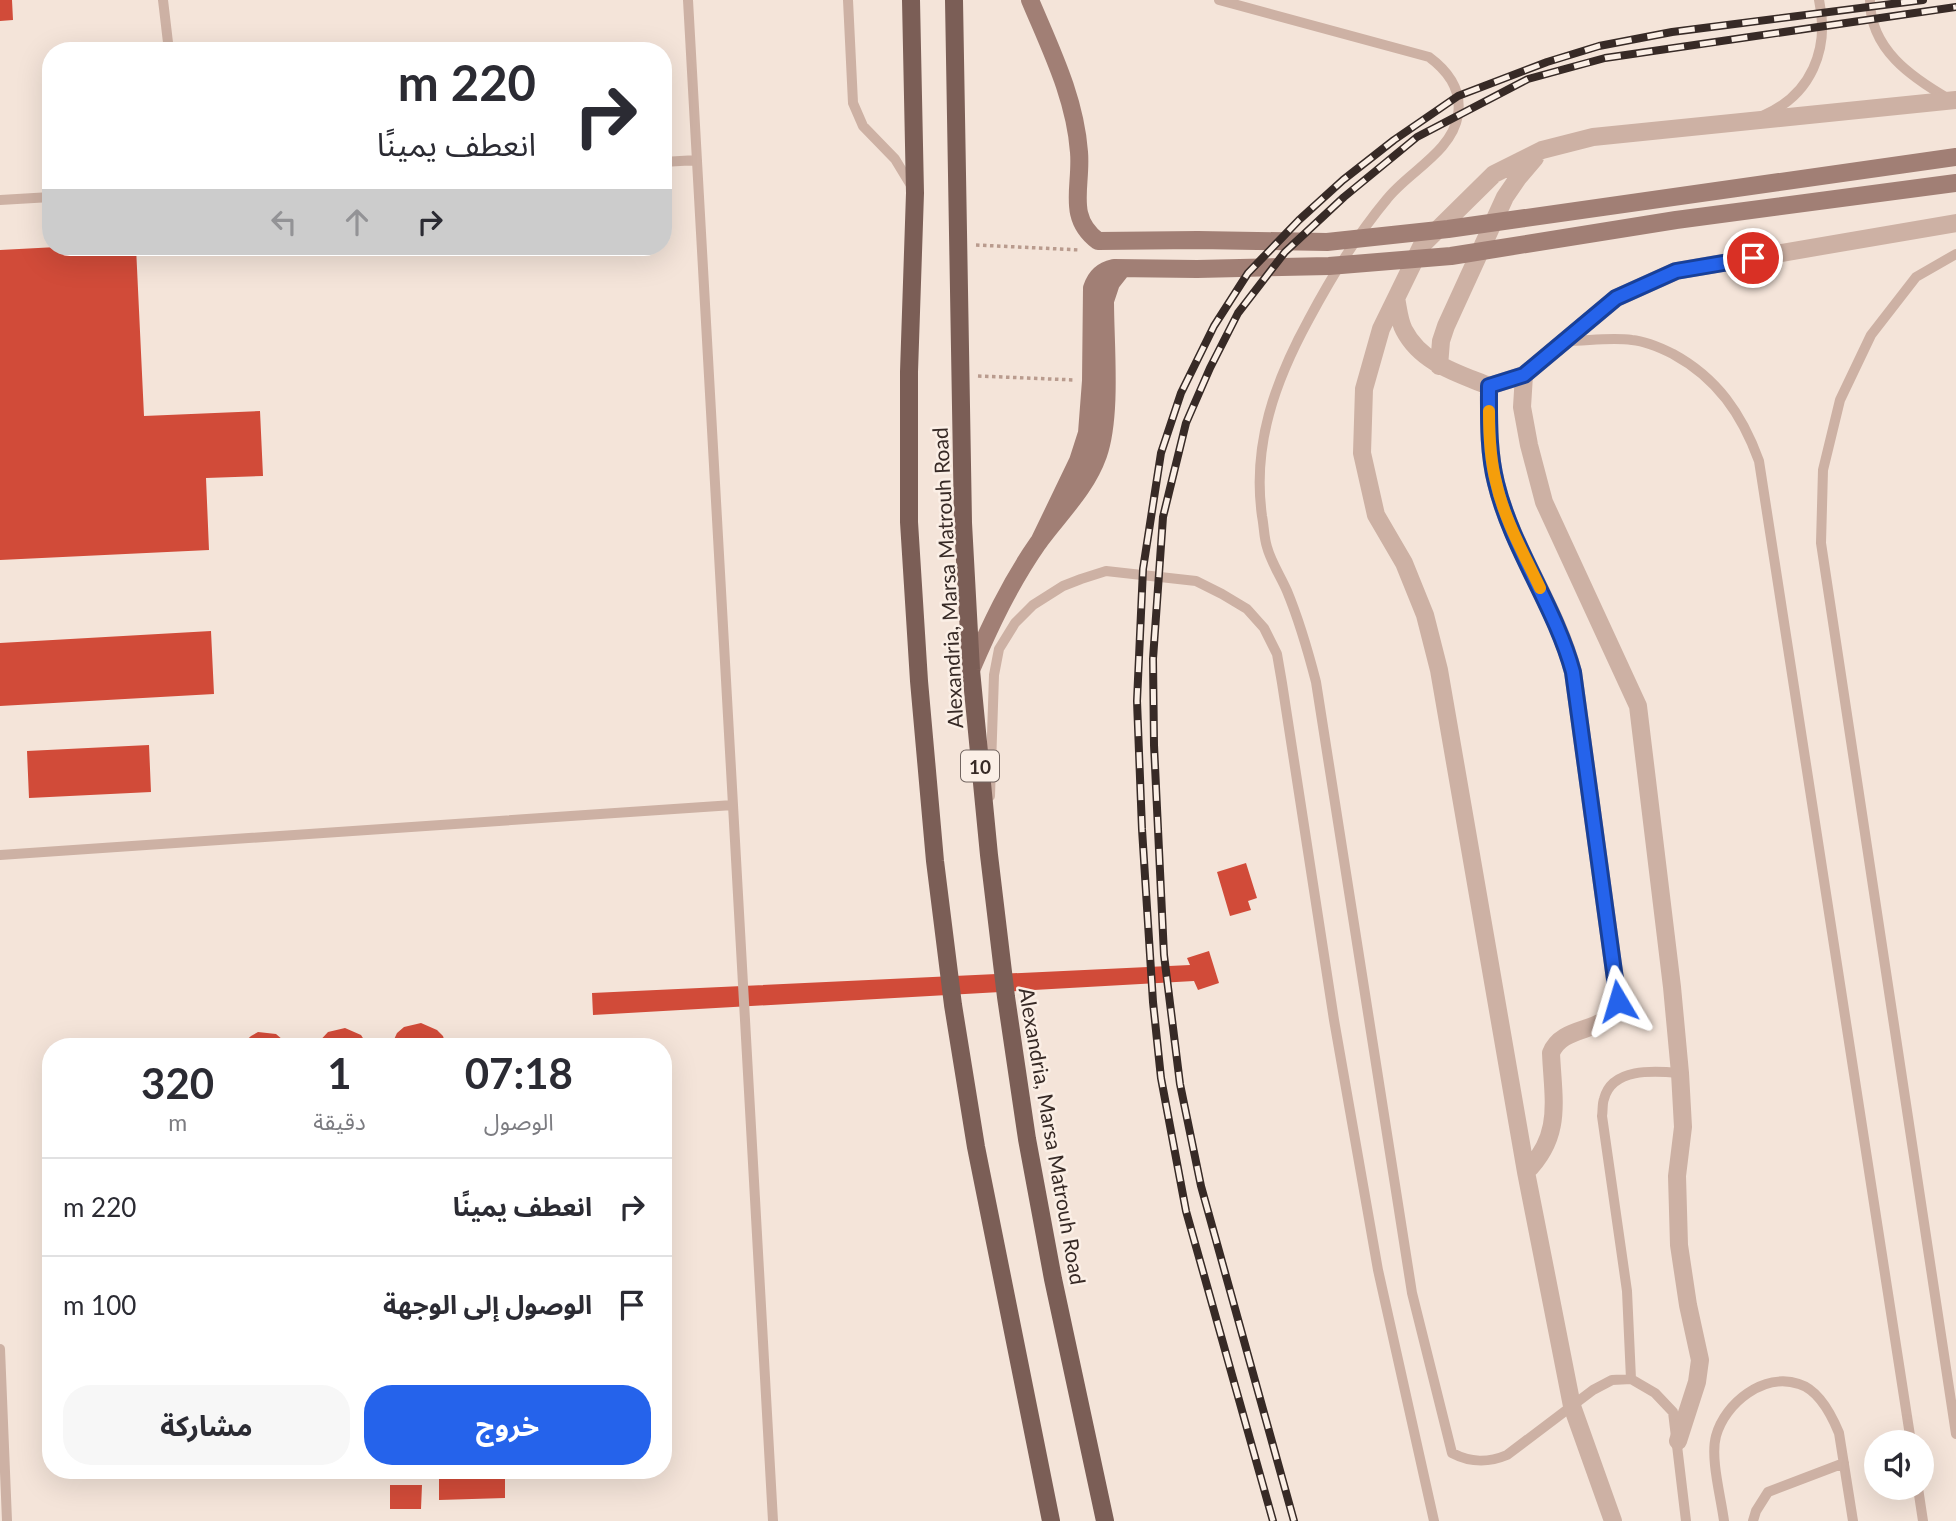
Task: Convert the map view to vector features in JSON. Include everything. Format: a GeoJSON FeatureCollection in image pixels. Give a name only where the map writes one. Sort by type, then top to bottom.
{"type":"FeatureCollection","features":[{"type":"Feature","properties":{"kind":"main road","name":"Alexandria, Marsa Matrouh Road"},"geometry":{"type":"LineString","coordinates":[[911,0],[915,193],[909,372],[909,522],[919,681],[935,862],[953,1004],[976,1147],[1051,1521]]}},
{"type":"Feature","properties":{"kind":"main road","name":"Alexandria, Marsa Matrouh Road"},"geometry":{"type":"LineString","coordinates":[[954,0],[963,523],[971,670],[989,855],[1027,1139],[1105,1521]]}},
{"type":"Feature","properties":{"kind":"street"},"geometry":{"type":"LineString","coordinates":[[1030,0],[1069,94],[1079,153],[1079,217],[1086,232],[1098,242],[1327,242],[1448,229],[1956,157]]}},
{"type":"Feature","properties":{"kind":"street"},"geometry":{"type":"LineString","coordinates":[[1613,1521],[1572,1406],[1525,1172],[1439,670],[1425,615],[1404,563],[1376,515],[1362,453],[1364,389],[1381,329],[1422,245],[1494,174],[1542,150],[1593,136],[1954,99]]}},
{"type":"Feature","properties":{"kind":"street"},"geometry":{"type":"LineString","coordinates":[[1439,366],[1441,341],[1446,326],[1504,197],[1542,150]]}},
{"type":"Feature","properties":{"kind":"street"},"geometry":{"type":"LineString","coordinates":[[1039,542],[1084,447],[1091,381],[1091,288],[1094,280],[1106,270],[1329,266],[1451,256],[1676,220],[1956,183]]}},
{"type":"Feature","properties":{"kind":"street"},"geometry":{"type":"LineString","coordinates":[[1396,298],[1404,330],[1425,356],[1439,366],[1489,386],[1524,375],[1616,298],[1676,271],[1956,223]]}},
{"type":"Feature","properties":{"kind":"street"},"geometry":{"type":"LineString","coordinates":[[1197,269],[1198,240]]}},
{"type":"Feature","properties":{"kind":"street"},"geometry":{"type":"LineString","coordinates":[[971,670],[1017,576],[1039,542],[1083,485],[1098,454],[1105,424],[1105,301],[1111,284],[1122,269]]}},
{"type":"Feature","properties":{"kind":"street"},"geometry":{"type":"LineString","coordinates":[[1524,375],[1522,407],[1544,502],[1638,706],[1680,1073],[1682,1128],[1677,1176],[1679,1245],[1700,1360],[1697,1382],[1678,1441]]}},
{"type":"Feature","properties":{"kind":"street"},"geometry":{"type":"LineString","coordinates":[[1489,386],[1491,458],[1496,484],[1507,516],[1561,632],[1573,672],[1618,1001],[1613,1013],[1604,1022],[1562,1038],[1553,1047],[1553,1124],[1545,1150],[1525,1172]]}},
{"type":"Feature","properties":{"kind":"lane"},"geometry":{"type":"LineString","coordinates":[[163,0],[168,42]]}},
{"type":"Feature","properties":{"kind":"lane"},"geometry":{"type":"LineString","coordinates":[[688,0],[773,1521]]}},
{"type":"Feature","properties":{"kind":"lane"},"geometry":{"type":"LineString","coordinates":[[848,0],[853,103],[863,126],[895,159],[907,175],[915,193]]}},
{"type":"Feature","properties":{"kind":"lane"},"geometry":{"type":"LineString","coordinates":[[1219,0],[1429,57],[1442,67],[1452,80],[1458,96],[1458,115],[1452,132],[1441,146],[1388,196],[1344,255],[1292,352],[1282,372],[1264,429],[1258,489],[1267,548],[1299,625],[1316,682],[1412,1293],[1452,1453],[1475,1461],[1507,1455],[1593,1390],[1612,1381],[1631,1379],[1655,1393],[1673,1412],[1686,1521]]}},
{"type":"Feature","properties":{"kind":"lane"},"geometry":{"type":"LineString","coordinates":[[1752,120],[1781,108],[1805,85],[1820,55],[1822,14],[1819,0]]}},
{"type":"Feature","properties":{"kind":"lane"},"geometry":{"type":"LineString","coordinates":[[1870,0],[1880,39],[1897,63],[1919,82],[1954,99]]}},
{"type":"Feature","properties":{"kind":"lane"},"geometry":{"type":"LineString","coordinates":[[672,161],[697,160]]}},
{"type":"Feature","properties":{"kind":"lane"},"geometry":{"type":"LineString","coordinates":[[0,200],[42,198]]}},
{"type":"Feature","properties":{"kind":"lane"},"geometry":{"type":"LineString","coordinates":[[1956,254],[1916,277],[1871,335],[1845,389],[1823,470],[1821,543],[1956,1434]]}},
{"type":"Feature","properties":{"kind":"lane"},"geometry":{"type":"LineString","coordinates":[[1566,341],[1633,340],[1662,349],[1689,363],[1713,382],[1733,406],[1749,433],[1759,461],[1909,1430]]}},
{"type":"Feature","properties":{"kind":"lane"},"geometry":{"type":"LineString","coordinates":[[989,855],[994,676],[999,649],[1015,622],[1034,605],[1063,586],[1106,571],[1196,581],[1247,609],[1264,628],[1277,654],[1334,1020],[1378,1270],[1433,1521]]}},
{"type":"Feature","properties":{"kind":"lane"},"geometry":{"type":"LineString","coordinates":[[0,855],[733,805]]}},
{"type":"Feature","properties":{"kind":"lane"},"geometry":{"type":"LineString","coordinates":[[1631,1379],[1627,1290],[1602,1116],[1604,1097],[1611,1086],[1625,1076],[1646,1071],[1680,1073]]}},
{"type":"Feature","properties":{"kind":"lane"},"geometry":{"type":"LineString","coordinates":[[0,1349],[7,1521]]}},
{"type":"Feature","properties":{"kind":"lane"},"geometry":{"type":"LineString","coordinates":[[1724,1521],[1714,1447],[1721,1423],[1736,1402],[1757,1389],[1786,1382],[1801,1384],[1811,1391],[1834,1421],[1839,1433],[1853,1521]]}},
{"type":"Feature","properties":{"kind":"lane"},"geometry":{"type":"LineString","coordinates":[[1753,1521],[1756,1511],[1769,1492],[1844,1463]]}},
{"type":"Feature","properties":{"kind":"lane"},"geometry":{"type":"LineString","coordinates":[[1920,1500],[1923,1521]]}},
{"type":"Feature","properties":{"kind":"path"},"geometry":{"type":"LineString","coordinates":[[957,244],[1079,250],[1098,242]]}},
{"type":"Feature","properties":{"kind":"path"},"geometry":{"type":"LineString","coordinates":[[961,375],[1091,381]]}},
{"type":"Feature","properties":{"kind":"building"},"geometry":{"type":"Polygon","coordinates":[[[0,0],[12,0],[13,20],[0,21],[0,0]]]}},
{"type":"Feature","properties":{"kind":"building"},"geometry":{"type":"Polygon","coordinates":[[[42,248],[42,256],[136,256],[144,416],[260,411],[263,476],[206,478],[209,550],[0,560],[0,250],[42,248]]]}},
{"type":"Feature","properties":{"kind":"building"},"geometry":{"type":"Polygon","coordinates":[[[211,631],[214,694],[0,706],[0,643],[211,631]]]}},
{"type":"Feature","properties":{"kind":"building"},"geometry":{"type":"Polygon","coordinates":[[[149,745],[151,792],[29,798],[27,751],[149,745]]]}},
{"type":"Feature","properties":{"kind":"building"},"geometry":{"type":"Polygon","coordinates":[[[1246,863],[1257,898],[1248,901],[1251,910],[1230,916],[1217,872],[1246,863]]]}},
{"type":"Feature","properties":{"kind":"building"},"geometry":{"type":"Polygon","coordinates":[[[1209,951],[1219,983],[1198,990],[1194,981],[593,1015],[592,993],[1190,965],[1187,958],[1209,951]]]}},
{"type":"Feature","properties":{"kind":"building"},"geometry":{"type":"Polygon","coordinates":[[[421,1023],[437,1030],[444,1038],[395,1038],[404,1027],[421,1023]]]}},
{"type":"Feature","properties":{"kind":"building"},"geometry":{"type":"Polygon","coordinates":[[[345,1028],[363,1038],[322,1038],[328,1032],[345,1028]]]}},
{"type":"Feature","properties":{"kind":"building"},"geometry":{"type":"Polygon","coordinates":[[[258,1032],[276,1034],[281,1038],[249,1038],[258,1032]]]}},
{"type":"Feature","properties":{"kind":"building"},"geometry":{"type":"Polygon","coordinates":[[[439,1479],[505,1479],[505,1498],[439,1500],[439,1479]]]}},
{"type":"Feature","properties":{"kind":"building"},"geometry":{"type":"Polygon","coordinates":[[[390,1485],[422,1485],[421,1509],[390,1509],[390,1485]]]}},
{"type":"Feature","properties":{"kind":"railway"},"geometry":{"type":"LineString","coordinates":[[1273,1521],[1186,1211],[1161,1078],[1153,1002],[1137,701],[1143,569],[1161,453],[1181,393],[1214,326],[1248,273],[1299,220],[1343,180],[1394,140],[1458,96],[1547,62],[1599,46],[1672,32],[1923,0]]}},
{"type":"Feature","properties":{"kind":"railway"},"geometry":{"type":"LineString","coordinates":[[1294,1521],[1201,1186],[1180,1084],[1164,955],[1154,745],[1153,659],[1163,517],[1186,423],[1210,368],[1238,313],[1285,252],[1344,197],[1417,137],[1528,79],[1605,58],[1956,7]]}},
{"type":"Feature","properties":{"kind":"slow traffic"},"geometry":{"type":"LineString","coordinates":[[1489,411],[1491,458],[1496,484],[1507,516],[1540,588]]}},
{"type":"Feature","properties":{"kind":"route"},"geometry":{"type":"LineString","coordinates":[[1618,1001],[1578,692],[1561,632],[1507,516],[1496,484],[1491,458],[1489,386],[1524,375],[1616,298],[1676,271],[1753,258]]}}]}
